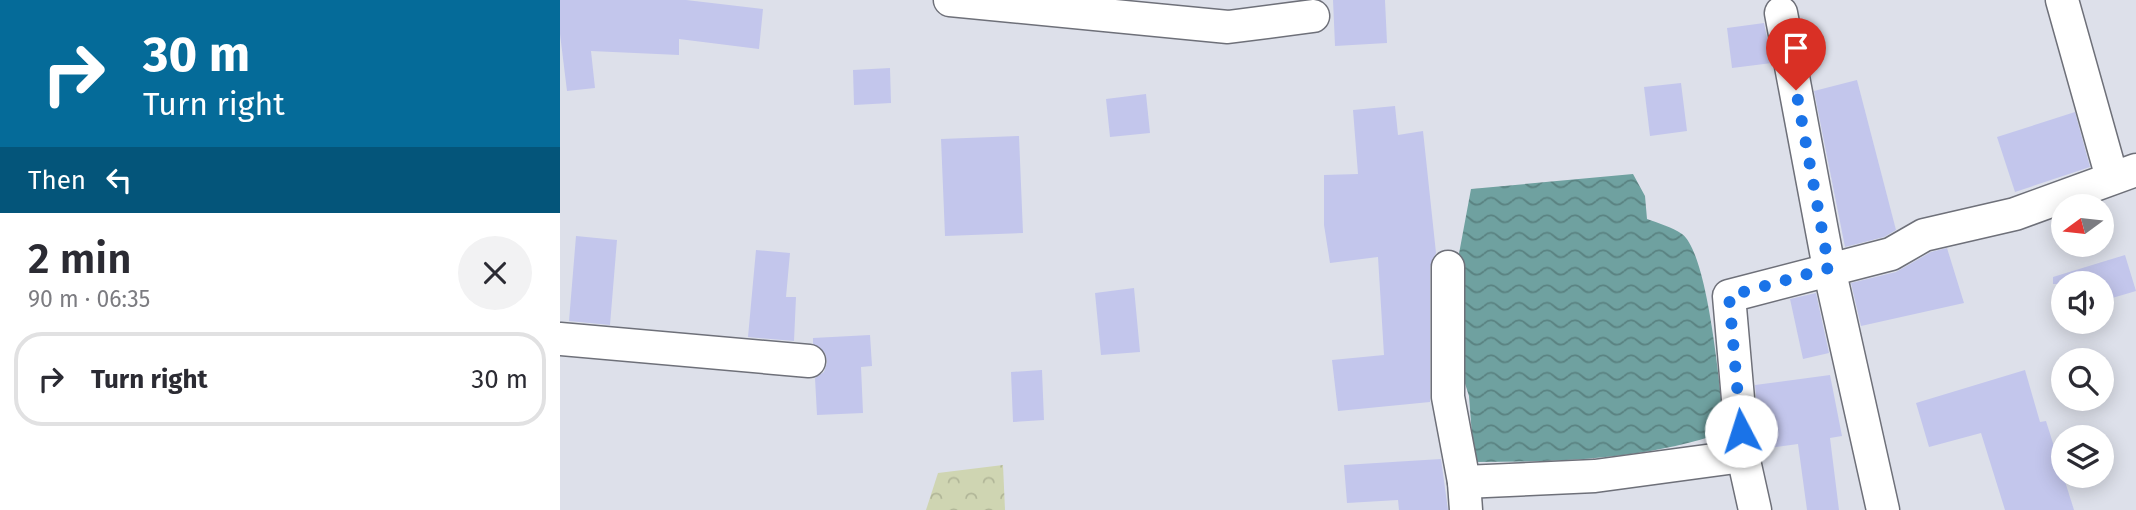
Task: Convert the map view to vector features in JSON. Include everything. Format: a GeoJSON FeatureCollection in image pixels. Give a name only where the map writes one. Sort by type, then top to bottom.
{"type":"FeatureCollection","features":[{"type":"Feature","properties":{"kind":"street"},"geometry":{"type":"LineString","coordinates":[[950,0],[1008,3],[1228,27],[1313,16]]}},
{"type":"Feature","properties":{"kind":"street"},"geometry":{"type":"LineString","coordinates":[[1755,510],[1743,456],[1729,296],[1891,254],[1924,235],[2015,214],[2124,174],[2062,0]]}},
{"type":"Feature","properties":{"kind":"street"},"geometry":{"type":"LineString","coordinates":[[1782,13],[1829,268],[1883,510]]}},
{"type":"Feature","properties":{"kind":"street"},"geometry":{"type":"LineString","coordinates":[[1448,267],[1448,397],[1465,496],[1743,456]]}},
{"type":"Feature","properties":{"kind":"street"},"geometry":{"type":"LineString","coordinates":[[560,339],[809,361]]}},
{"type":"Feature","properties":{"kind":"green space"},"geometry":{"type":"Polygon","coordinates":[[[1003,465],[1005,510],[926,510],[938,473],[1003,465]]]}},
{"type":"Feature","properties":{"kind":"water"},"geometry":{"type":"Polygon","coordinates":[[[1633,174],[1645,196],[1647,219],[1682,234],[1691,247],[1699,268],[1712,326],[1725,432],[1663,448],[1601,458],[1474,462],[1469,396],[1460,368],[1456,270],[1471,189],[1633,174]]]}},
{"type":"Feature","properties":{"kind":"building"},"geometry":{"type":"Polygon","coordinates":[[[560,0],[686,0],[763,9],[759,49],[679,39],[679,55],[591,51],[595,88],[567,91],[560,34],[560,0]]]}},
{"type":"Feature","properties":{"kind":"building"},"geometry":{"type":"Polygon","coordinates":[[[1333,0],[1385,0],[1387,43],[1335,46],[1333,0]]]}},
{"type":"Feature","properties":{"kind":"building"},"geometry":{"type":"Polygon","coordinates":[[[1764,23],[1772,63],[1732,68],[1727,28],[1764,23]]]}},
{"type":"Feature","properties":{"kind":"building"},"geometry":{"type":"Polygon","coordinates":[[[890,68],[891,103],[854,105],[853,70],[890,68]]]}},
{"type":"Feature","properties":{"kind":"building"},"geometry":{"type":"Polygon","coordinates":[[[1857,80],[1896,230],[1884,237],[1845,247],[1814,91],[1857,80]]]}},
{"type":"Feature","properties":{"kind":"building"},"geometry":{"type":"Polygon","coordinates":[[[1681,83],[1687,131],[1650,136],[1644,87],[1681,83]]]}},
{"type":"Feature","properties":{"kind":"building"},"geometry":{"type":"Polygon","coordinates":[[[1146,94],[1150,133],[1110,137],[1106,99],[1146,94]]]}},
{"type":"Feature","properties":{"kind":"building"},"geometry":{"type":"Polygon","coordinates":[[[1395,106],[1398,135],[1423,131],[1436,253],[1430,267],[1430,402],[1338,411],[1332,360],[1384,355],[1378,257],[1330,263],[1324,225],[1324,175],[1358,174],[1353,110],[1395,106]]]}},
{"type":"Feature","properties":{"kind":"building"},"geometry":{"type":"Polygon","coordinates":[[[2075,112],[2090,167],[2015,192],[1997,137],[2075,112]]]}},
{"type":"Feature","properties":{"kind":"building"},"geometry":{"type":"Polygon","coordinates":[[[1019,136],[1023,233],[945,236],[941,139],[1019,136]]]}},
{"type":"Feature","properties":{"kind":"building"},"geometry":{"type":"Polygon","coordinates":[[[576,236],[617,240],[610,325],[569,321],[576,236]]]}},
{"type":"Feature","properties":{"kind":"building"},"geometry":{"type":"Polygon","coordinates":[[[1947,248],[1964,303],[1861,326],[1851,283],[1896,272],[1931,252],[1947,248]]]}},
{"type":"Feature","properties":{"kind":"building"},"geometry":{"type":"Polygon","coordinates":[[[756,250],[790,253],[786,297],[796,297],[794,341],[748,337],[756,250]]]}},
{"type":"Feature","properties":{"kind":"building"},"geometry":{"type":"Polygon","coordinates":[[[2125,255],[2136,291],[2114,297],[2114,271],[2073,271],[2125,255]]]}},
{"type":"Feature","properties":{"kind":"building"},"geometry":{"type":"Polygon","coordinates":[[[1134,288],[1140,352],[1101,355],[1095,293],[1134,288]]]}},
{"type":"Feature","properties":{"kind":"building"},"geometry":{"type":"Polygon","coordinates":[[[1816,293],[1829,353],[1803,359],[1790,299],[1816,293]]]}},
{"type":"Feature","properties":{"kind":"building"},"geometry":{"type":"Polygon","coordinates":[[[870,335],[872,366],[861,367],[863,413],[817,415],[815,378],[824,372],[827,362],[825,353],[813,344],[813,338],[870,335]]]}},
{"type":"Feature","properties":{"kind":"building"},"geometry":{"type":"Polygon","coordinates":[[[1042,370],[1044,420],[1013,422],[1011,372],[1042,370]]]}},
{"type":"Feature","properties":{"kind":"building"},"geometry":{"type":"Polygon","coordinates":[[[2025,370],[2040,422],[2046,421],[2051,437],[2051,488],[2067,488],[2074,510],[2005,510],[1981,433],[1929,447],[1916,403],[2025,370]]]}},
{"type":"Feature","properties":{"kind":"building"},"geometry":{"type":"Polygon","coordinates":[[[1830,375],[1842,436],[1830,438],[1839,510],[1807,510],[1798,444],[1761,449],[1755,385],[1830,375]]]}},
{"type":"Feature","properties":{"kind":"building"},"geometry":{"type":"Polygon","coordinates":[[[1441,459],[1448,510],[1399,510],[1398,500],[1347,503],[1344,465],[1441,459]]]}},
{"type":"Feature","properties":{"kind":"route"},"geometry":{"type":"LineString","coordinates":[[1741,431],[1729,296],[1829,268],[1796,90]]}}]}
